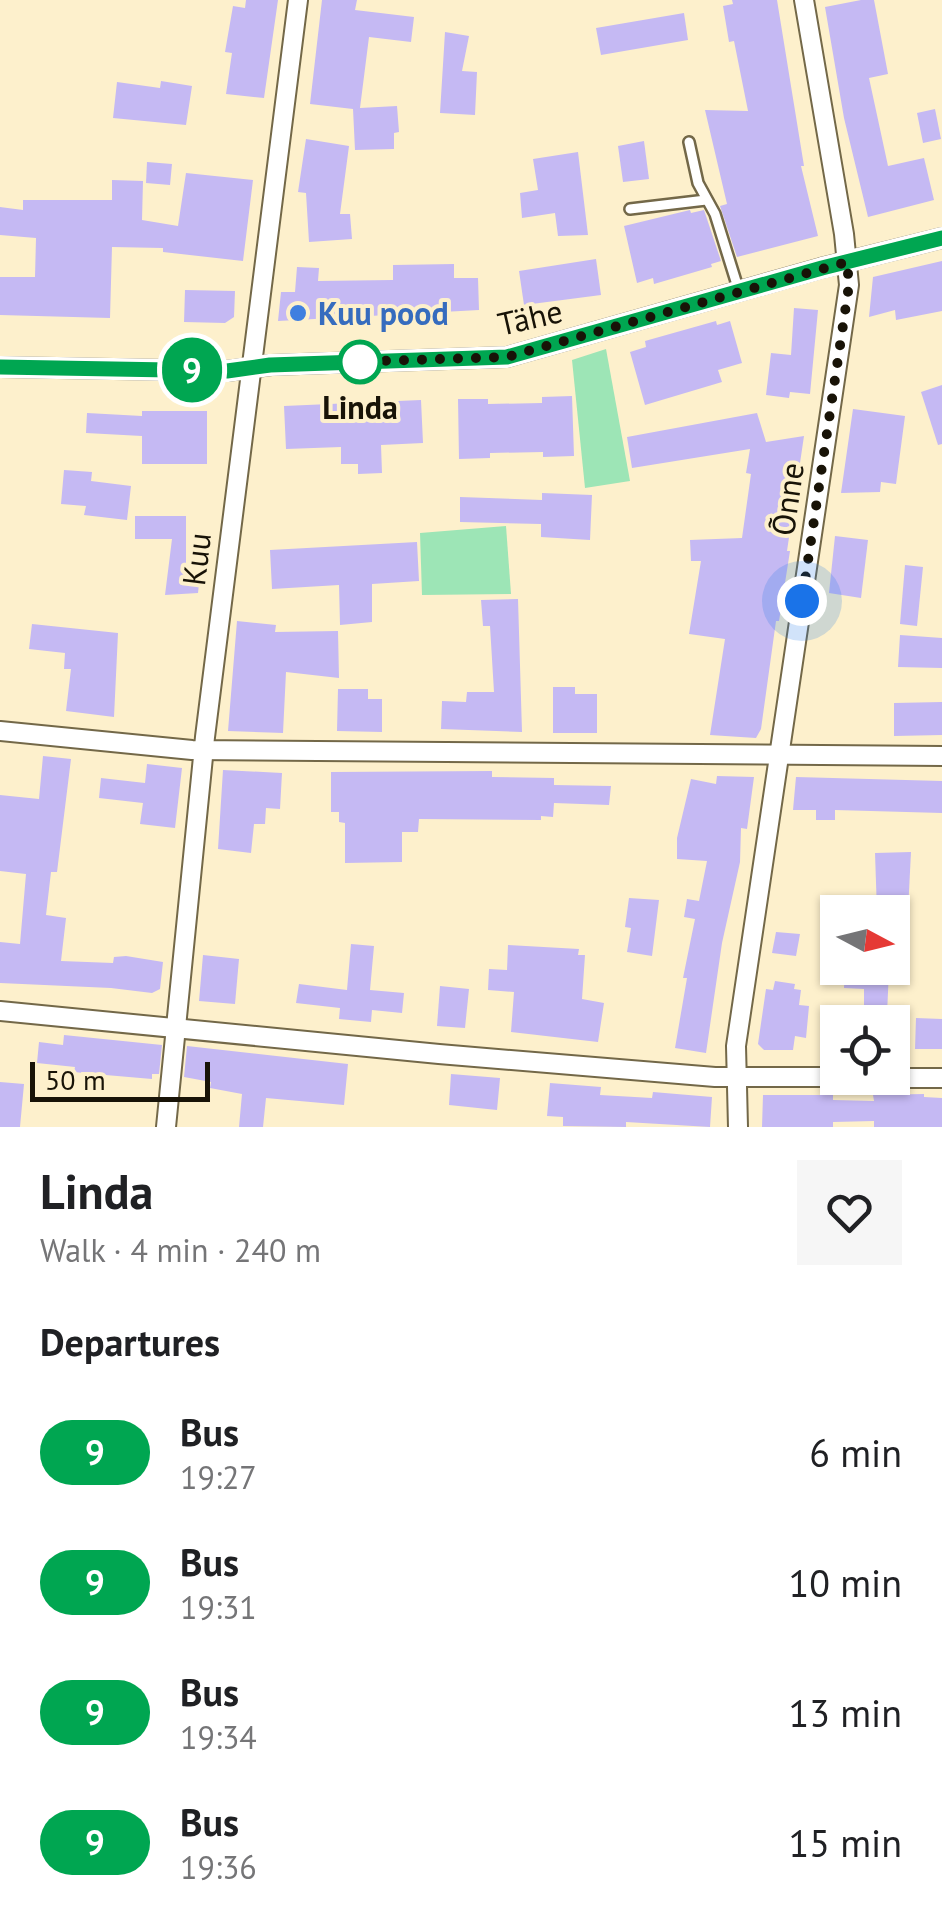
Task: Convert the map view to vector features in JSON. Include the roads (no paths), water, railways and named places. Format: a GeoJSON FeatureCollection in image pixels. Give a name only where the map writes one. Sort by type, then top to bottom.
{"type":"FeatureCollection","features":[{"type":"Feature","properties":{"kind":"street","name":"Kuu"},"geometry":{"type":"LineString","coordinates":[[166,1127],[204,750],[298,0]]}},
{"type":"Feature","properties":{"kind":"street","name":"Õnne"},"geometry":{"type":"LineString","coordinates":[[738,1127],[736,1046],[849,285],[804,0]]}},
{"type":"Feature","properties":{"kind":"street","name":"Tähe"},"geometry":{"type":"LineString","coordinates":[[0,366],[227,371],[507,357],[942,238]]}},
{"type":"Feature","properties":{"kind":"street"},"geometry":{"type":"LineString","coordinates":[[0,731],[204,750],[942,756]]}},
{"type":"Feature","properties":{"kind":"street"},"geometry":{"type":"LineString","coordinates":[[0,1011],[458,1056],[736,1076],[820,1076]]}},
{"type":"Feature","properties":{"kind":"street"},"geometry":{"type":"LineString","coordinates":[[910,1078],[942,1078]]}},
{"type":"Feature","properties":{"kind":"lane"},"geometry":{"type":"LineString","coordinates":[[689,142],[698,184],[715,214],[739,291]]}},
{"type":"Feature","properties":{"kind":"lane"},"geometry":{"type":"LineString","coordinates":[[630,209],[706,200]]}},
{"type":"Feature","properties":{"kind":"place","name":"Kuu pood"},"geometry":{"type":"Point","coordinates":[298,313]}},
{"type":"Feature","properties":{"kind":"place","name":"Linda"},"geometry":{"type":"Point","coordinates":[360,362]}}]}
